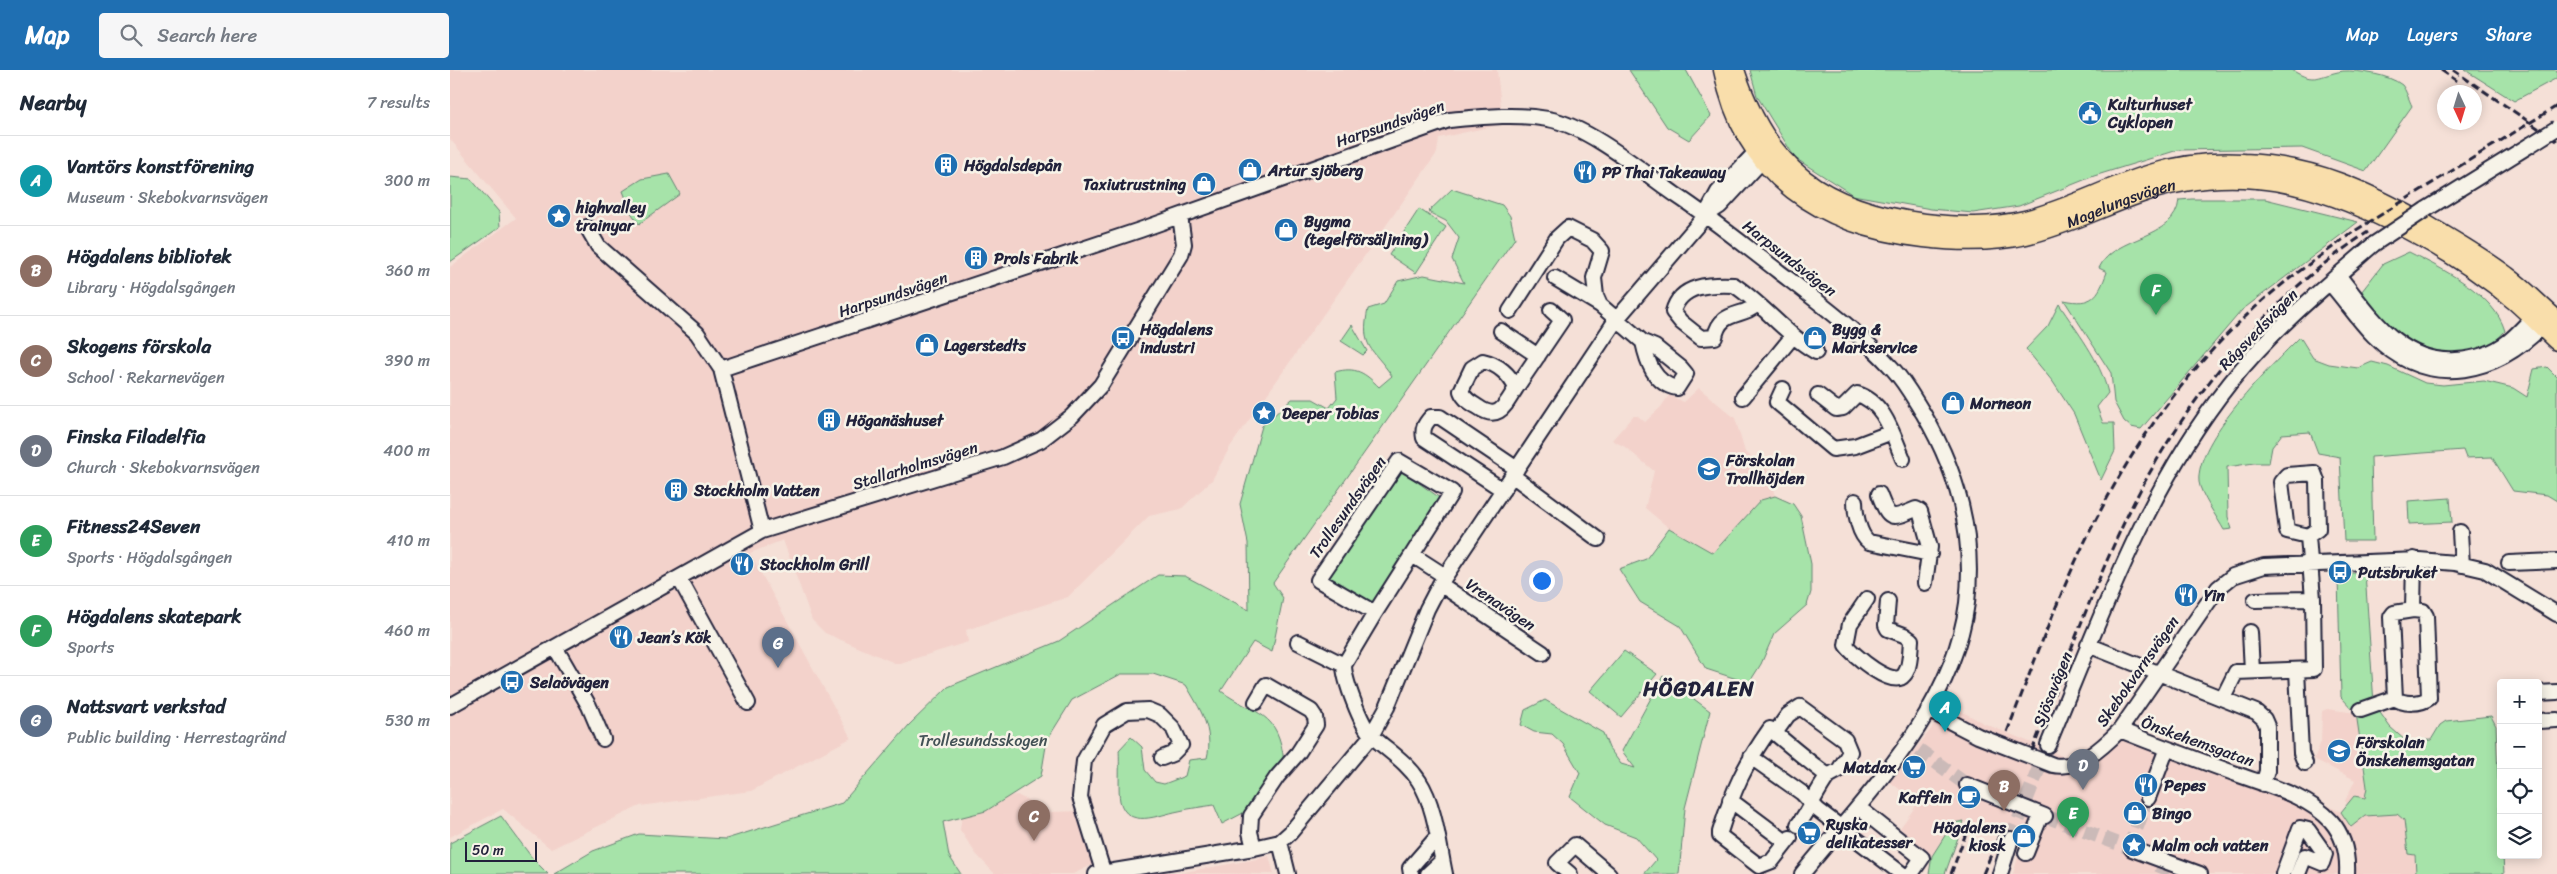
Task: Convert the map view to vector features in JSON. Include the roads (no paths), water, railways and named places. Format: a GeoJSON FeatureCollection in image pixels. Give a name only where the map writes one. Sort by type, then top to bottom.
{"type":"FeatureCollection","features":[{"type":"Feature","properties":{"kind":"main road","name":"Magelungsvägen"},"geometry":{"type":"LineString","coordinates":[[1723,70],[1727,90],[1738,119],[1765,150],[1807,182],[1850,207],[1892,218],[1974,227],[2007,224],[2040,216],[2136,179],[2170,169],[2230,162],[2298,169],[2346,183],[2390,204],[2467,249],[2508,276],[2545,318],[2557,341]]}},
{"type":"Feature","properties":{"kind":"main road","name":"Magelungsvägen"},"geometry":{"type":"LineString","coordinates":[[1735,70],[1765,150]]}},
{"type":"Feature","properties":{"kind":"street","name":"Harpsundsvägen"},"geometry":{"type":"LineString","coordinates":[[721,368],[1180,216],[1449,120],[1499,116],[1550,119],[1588,135],[1706,215],[1809,294],[1884,360],[1906,384],[1940,442],[1952,470],[1964,511],[1970,562],[1965,618],[1959,642],[1947,674],[1928,710],[1905,746],[1858,807],[1802,874]]}},
{"type":"Feature","properties":{"kind":"street","name":"Rågsvedsvägen"},"geometry":{"type":"LineString","coordinates":[[2088,646],[2144,520],[2162,486],[2202,420],[2260,348],[2374,244],[2424,210],[2557,128]]}},
{"type":"Feature","properties":{"kind":"street"},"geometry":{"type":"LineString","coordinates":[[1162,758],[1172,754],[1181,745],[1173,728],[1160,715],[1148,710],[1127,711],[1104,725],[1084,761],[1080,797],[1100,873],[1254,848],[1280,842],[1290,833],[1371,736],[1386,707],[1427,609],[1443,580],[1616,320],[1733,183],[1765,150]]}},
{"type":"Feature","properties":{"kind":"street","name":"Stallarholmsvägen"},"geometry":{"type":"LineString","coordinates":[[450,706],[762,531],[1003,457],[1041,440],[1072,416],[1101,385],[1165,283],[1181,255],[1184,244],[1180,216]]}},
{"type":"Feature","properties":{"kind":"street"},"geometry":{"type":"LineString","coordinates":[[587,227],[598,246],[697,333],[721,368],[762,531]]}},
{"type":"Feature","properties":{"kind":"street"},"geometry":{"type":"LineString","coordinates":[[1510,311],[1557,238],[1568,228],[1592,240],[1602,250],[1594,278],[1596,296],[1600,306]]}},
{"type":"Feature","properties":{"kind":"street"},"geometry":{"type":"LineString","coordinates":[[1555,278],[1600,306],[1644,342]]}},
{"type":"Feature","properties":{"kind":"street"},"geometry":{"type":"LineString","coordinates":[[2334,279],[2374,336],[2399,356],[2422,367],[2446,371],[2474,368],[2498,360],[2515,351],[2545,318]]}},
{"type":"Feature","properties":{"kind":"street"},"geometry":{"type":"LineString","coordinates":[[1757,304],[1747,311],[1731,315],[1716,330],[1715,337],[1701,338],[1681,322],[1674,312],[1686,292],[1692,288],[1723,284],[1734,285],[1757,304],[1793,336],[1816,352]]}},
{"type":"Feature","properties":{"kind":"street"},"geometry":{"type":"LineString","coordinates":[[1516,388],[1562,320],[1551,310]]}},
{"type":"Feature","properties":{"kind":"street"},"geometry":{"type":"LineString","coordinates":[[1501,331],[1538,356]]}},
{"type":"Feature","properties":{"kind":"street"},"geometry":{"type":"LineString","coordinates":[[1743,397],[1793,336]]}},
{"type":"Feature","properties":{"kind":"street"},"geometry":{"type":"LineString","coordinates":[[1784,389],[1777,402],[1830,448],[1843,449],[1892,432]]}},
{"type":"Feature","properties":{"kind":"street"},"geometry":{"type":"LineString","coordinates":[[1818,396],[1836,409],[1843,408],[1857,394],[1862,396],[1882,412],[1903,459]]}},
{"type":"Feature","properties":{"kind":"street"},"geometry":{"type":"LineString","coordinates":[[1503,490],[1424,438],[1422,430],[1425,423],[1431,417],[1440,417],[1515,472],[1598,539]]}},
{"type":"Feature","properties":{"kind":"street","name":"Trollesundsvägen"},"geometry":{"type":"LineString","coordinates":[[1344,665],[1375,613],[1414,556],[1452,492],[1399,461],[1318,580],[1375,613]]}},
{"type":"Feature","properties":{"kind":"street"},"geometry":{"type":"LineString","coordinates":[[2314,473],[2316,476],[2318,529],[2308,536],[2287,531],[2282,482],[2286,476],[2314,473]]}},
{"type":"Feature","properties":{"kind":"street"},"geometry":{"type":"LineString","coordinates":[[1879,494],[1886,513],[1891,517],[1898,517],[1916,509],[1920,510],[1928,537],[1930,554],[1925,583]]}},
{"type":"Feature","properties":{"kind":"street"},"geometry":{"type":"LineString","coordinates":[[1855,501],[1855,510],[1865,539],[1869,542],[1930,554]]}},
{"type":"Feature","properties":{"kind":"street"},"geometry":{"type":"LineString","coordinates":[[2460,532],[2462,565]]}},
{"type":"Feature","properties":{"kind":"street"},"geometry":{"type":"LineString","coordinates":[[2223,698],[2236,672],[2314,670],[2313,599],[2308,536]]}},
{"type":"Feature","properties":{"kind":"street"},"geometry":{"type":"LineString","coordinates":[[1414,556],[1443,580]]}},
{"type":"Feature","properties":{"kind":"street"},"geometry":{"type":"LineString","coordinates":[[2413,610],[2414,559]]}},
{"type":"Feature","properties":{"kind":"street","name":"Skebokvarnsvägen"},"geometry":{"type":"LineString","coordinates":[[1928,710],[1978,736],[2053,765],[2065,767],[2083,760],[2120,730],[2207,601],[2233,576],[2264,566],[2414,559],[2462,565],[2486,570],[2557,614]]}},
{"type":"Feature","properties":{"kind":"street"},"geometry":{"type":"LineString","coordinates":[[2509,563],[2557,561]]}},
{"type":"Feature","properties":{"kind":"street"},"geometry":{"type":"LineString","coordinates":[[679,578],[748,702]]}},
{"type":"Feature","properties":{"kind":"street","name":"Vrenavägen"},"geometry":{"type":"LineString","coordinates":[[1443,580],[1526,643],[1543,653]]}},
{"type":"Feature","properties":{"kind":"street"},"geometry":{"type":"LineString","coordinates":[[1866,599],[1850,624],[1846,645],[1867,664],[1894,680],[1900,679],[1905,674],[1911,640],[1888,629],[1886,625],[1888,602]]}},
{"type":"Feature","properties":{"kind":"street"},"geometry":{"type":"LineString","coordinates":[[2255,600],[2313,599]]}},
{"type":"Feature","properties":{"kind":"street"},"geometry":{"type":"LineString","coordinates":[[2361,710],[2395,698],[2407,702],[2426,701],[2429,698],[2426,616],[2423,611],[2413,610],[2394,613],[2391,617],[2395,698]]}},
{"type":"Feature","properties":{"kind":"street"},"geometry":{"type":"LineString","coordinates":[[2250,632],[2252,671]]}},
{"type":"Feature","properties":{"kind":"street"},"geometry":{"type":"LineString","coordinates":[[1298,642],[1344,665],[1344,673],[1352,696],[1371,736],[1401,761],[1419,780],[1425,792],[1444,868],[1428,874]]}},
{"type":"Feature","properties":{"kind":"street","name":"Önskehemsgatan"},"geometry":{"type":"LineString","coordinates":[[2088,646],[2158,674],[2172,677],[2256,712],[2264,719],[2267,726],[2267,771],[2263,784]]}},
{"type":"Feature","properties":{"kind":"street","name":"Sjösavägen"},"geometry":{"type":"LineString","coordinates":[[2048,745],[2088,646]]}},
{"type":"Feature","properties":{"kind":"street"},"geometry":{"type":"LineString","coordinates":[[555,647],[588,706],[603,739]]}},
{"type":"Feature","properties":{"kind":"street"},"geometry":{"type":"LineString","coordinates":[[2297,670],[2301,753],[2305,762]]}},
{"type":"Feature","properties":{"kind":"street"},"geometry":{"type":"LineString","coordinates":[[1254,848],[1250,832],[1251,816],[1278,777],[1298,754],[1316,725],[1315,717],[1311,710],[1266,685],[1256,702]]}},
{"type":"Feature","properties":{"kind":"street"},"geometry":{"type":"LineString","coordinates":[[2542,693],[2557,692]]}},
{"type":"Feature","properties":{"kind":"street"},"geometry":{"type":"LineString","coordinates":[[1775,733],[1788,715],[1800,707],[1849,745],[1848,757],[1839,770],[1828,776],[1811,801],[1810,810],[1798,825]]}},
{"type":"Feature","properties":{"kind":"street"},"geometry":{"type":"LineString","coordinates":[[2542,721],[2557,720]]}},
{"type":"Feature","properties":{"kind":"street"},"geometry":{"type":"LineString","coordinates":[[1730,800],[1788,840],[1772,861],[1759,866],[1724,840],[1720,832],[1730,800],[1741,774],[1770,729],[1828,776]]}},
{"type":"Feature","properties":{"kind":"street","name":"Önskehemsgatan"},"geometry":{"type":"LineString","coordinates":[[2120,730],[2303,800],[2322,812],[2332,822],[2344,844],[2347,870],[2360,874]]}},
{"type":"Feature","properties":{"kind":"street","name":"Önskehemsgatan"},"geometry":{"type":"LineString","coordinates":[[2148,798],[2164,756]]}},
{"type":"Feature","properties":{"kind":"street"},"geometry":{"type":"LineString","coordinates":[[1751,757],[1811,801],[1818,810],[1902,874]]}},
{"type":"Feature","properties":{"kind":"street"},"geometry":{"type":"LineString","coordinates":[[1967,784],[2043,815],[2026,853]]}},
{"type":"Feature","properties":{"kind":"street"},"geometry":{"type":"LineString","coordinates":[[1858,807],[1922,858],[1912,874]]}},
{"type":"Feature","properties":{"kind":"street"},"geometry":{"type":"LineString","coordinates":[[2283,874],[2300,828],[2308,830],[2325,854],[2322,863],[2305,856],[2298,874]]}},
{"type":"Feature","properties":{"kind":"street"},"geometry":{"type":"LineString","coordinates":[[1411,874],[1410,868],[1437,837]]}},
{"type":"Feature","properties":{"kind":"street"},"geometry":{"type":"LineString","coordinates":[[2000,874],[2011,839]]}},
{"type":"Feature","properties":{"kind":"street"},"geometry":{"type":"LineString","coordinates":[[1280,842],[1288,874]]}},
{"type":"Feature","properties":{"kind":"street"},"geometry":{"type":"LineString","coordinates":[[1570,874],[1557,863],[1576,845],[1609,874]]}},
{"type":"Feature","properties":{"kind":"street"},"geometry":{"type":"LineString","coordinates":[[2132,849],[2200,874]]}},
{"type":"Feature","properties":{"kind":"tunnel"},"geometry":{"type":"LineString","coordinates":[[2011,839],[2048,745]]}},
{"type":"Feature","properties":{"kind":"tunnel"},"geometry":{"type":"LineString","coordinates":[[1919,750],[1967,785]]}},
{"type":"Feature","properties":{"kind":"tunnel"},"geometry":{"type":"LineString","coordinates":[[2129,848],[2148,798]]}},
{"type":"Feature","properties":{"kind":"tunnel"},"geometry":{"type":"LineString","coordinates":[[2045,816],[2132,849]]}},
{"type":"Feature","properties":{"kind":"tunnel"},"geometry":{"type":"LineString","coordinates":[[2161,874],[2166,862]]}},
{"type":"Feature","properties":{"kind":"railway"},"geometry":{"type":"LineString","coordinates":[[2441,70],[2457,81]]}},
{"type":"Feature","properties":{"kind":"railway"},"geometry":{"type":"LineString","coordinates":[[2453,70],[2557,141]]}},
{"type":"Feature","properties":{"kind":"railway"},"geometry":{"type":"LineString","coordinates":[[2007,732],[2063,589],[2103,506],[2140,443],[2161,412],[2208,355],[2261,302],[2353,232],[2557,106]]}},
{"type":"Feature","properties":{"kind":"railway"},"geometry":{"type":"LineString","coordinates":[[2032,751],[2086,610],[2122,527],[2143,484],[2168,442],[2195,402],[2257,326],[2292,291],[2329,260],[2368,232]]}},
{"type":"Feature","properties":{"kind":"railway"},"geometry":{"type":"LineString","coordinates":[[1951,874],[1970,822]]}},
{"type":"Feature","properties":{"kind":"railway"},"geometry":{"type":"LineString","coordinates":[[1983,874],[2000,833]]}},
{"type":"Feature","properties":{"kind":"place","name":"Kulturhuset Cyklopen"},"geometry":{"type":"Point","coordinates":[2090,113]}},
{"type":"Feature","properties":{"kind":"place","name":"Högdalsdepån"},"geometry":{"type":"Point","coordinates":[946,165]}},
{"type":"Feature","properties":{"kind":"place","name":"Artur sjöberg"},"geometry":{"type":"Point","coordinates":[1250,170]}},
{"type":"Feature","properties":{"kind":"place","name":"PP Thai Takeaway"},"geometry":{"type":"Point","coordinates":[1585,172]}},
{"type":"Feature","properties":{"kind":"place","name":"Taxiutrustning"},"geometry":{"type":"Point","coordinates":[1204,184]}},
{"type":"Feature","properties":{"kind":"place","name":"highvalley trainyar"},"geometry":{"type":"Point","coordinates":[559,216]}},
{"type":"Feature","properties":{"kind":"place","name":"Bygma (tegelförsäljning)"},"geometry":{"type":"Point","coordinates":[1286,230]}},
{"type":"Feature","properties":{"kind":"place","name":"Prols Fabrik"},"geometry":{"type":"Point","coordinates":[976,258]}},
{"type":"Feature","properties":{"kind":"place","name":"Högdalens skatepark"},"geometry":{"type":"Point","coordinates":[2156,315]}},
{"type":"Feature","properties":{"kind":"place","name":"Högdalens industri"},"geometry":{"type":"Point","coordinates":[1123,338]}},
{"type":"Feature","properties":{"kind":"place","name":"Bygg & Markservice"},"geometry":{"type":"Point","coordinates":[1815,338]}},
{"type":"Feature","properties":{"kind":"place","name":"Lagerstedts"},"geometry":{"type":"Point","coordinates":[927,345]}},
{"type":"Feature","properties":{"kind":"place","name":"Morneon"},"geometry":{"type":"Point","coordinates":[1953,403]}},
{"type":"Feature","properties":{"kind":"place","name":"Deeper Tobias"},"geometry":{"type":"Point","coordinates":[1264,413]}},
{"type":"Feature","properties":{"kind":"place","name":"Höganäshuset"},"geometry":{"type":"Point","coordinates":[829,420]}},
{"type":"Feature","properties":{"kind":"place","name":"Förskolan Trollhöjden"},"geometry":{"type":"Point","coordinates":[1709,469]}},
{"type":"Feature","properties":{"kind":"place","name":"Stockholm Vatten"},"geometry":{"type":"Point","coordinates":[676,490]}},
{"type":"Feature","properties":{"kind":"place","name":"Stockholm Grill"},"geometry":{"type":"Point","coordinates":[742,564]}},
{"type":"Feature","properties":{"kind":"place","name":"Putsbruket"},"geometry":{"type":"Point","coordinates":[2340,572]}},
{"type":"Feature","properties":{"kind":"place","name":"Yin"},"geometry":{"type":"Point","coordinates":[2186,595]}},
{"type":"Feature","properties":{"kind":"place","name":"Jean’s Kök"},"geometry":{"type":"Point","coordinates":[621,637]}},
{"type":"Feature","properties":{"kind":"place","name":"Nattsvart verkstad"},"geometry":{"type":"Point","coordinates":[778,668]}},
{"type":"Feature","properties":{"kind":"place","name":"Selaövägen"},"geometry":{"type":"Point","coordinates":[512,682]}},
{"type":"Feature","properties":{"kind":"place","name":"Vantörs konstförening"},"geometry":{"type":"Point","coordinates":[1945,732]}},
{"type":"Feature","properties":{"kind":"place","name":"Förskolan Önskehemsgatan"},"geometry":{"type":"Point","coordinates":[2339,751]}},
{"type":"Feature","properties":{"kind":"place","name":"Matdax"},"geometry":{"type":"Point","coordinates":[1914,767]}},
{"type":"Feature","properties":{"kind":"place","name":"Pepes"},"geometry":{"type":"Point","coordinates":[2146,785]}},
{"type":"Feature","properties":{"kind":"place","name":"Finska Filadelfia"},"geometry":{"type":"Point","coordinates":[2083,790]}},
{"type":"Feature","properties":{"kind":"place","name":"Kaffein"},"geometry":{"type":"Point","coordinates":[1969,797]}},
{"type":"Feature","properties":{"kind":"place","name":"Högdalens bibliotek"},"geometry":{"type":"Point","coordinates":[2004,811]}},
{"type":"Feature","properties":{"kind":"place","name":"Bingo"},"geometry":{"type":"Point","coordinates":[2135,813]}},
{"type":"Feature","properties":{"kind":"place","name":"Ryska delikatesser"},"geometry":{"type":"Point","coordinates":[1809,833]}},
{"type":"Feature","properties":{"kind":"place","name":"Högdalens kiosk"},"geometry":{"type":"Point","coordinates":[2024,836]}},
{"type":"Feature","properties":{"kind":"place","name":"Fitness24Seven"},"geometry":{"type":"Point","coordinates":[2073,838]}},
{"type":"Feature","properties":{"kind":"place","name":"Skogens förskola"},"geometry":{"type":"Point","coordinates":[1034,841]}},
{"type":"Feature","properties":{"kind":"place","name":"Malm och vatten"},"geometry":{"type":"Point","coordinates":[2134,845]}},
{"type":"Feature","properties":{"kind":"district","name":"HÖGDALEN"},"geometry":{"type":"Point","coordinates":[1699,689]}},
{"type":"Feature","properties":{"kind":"park label","name":"Trollesundsskogen"},"geometry":{"type":"Point","coordinates":[983,740]}}]}
